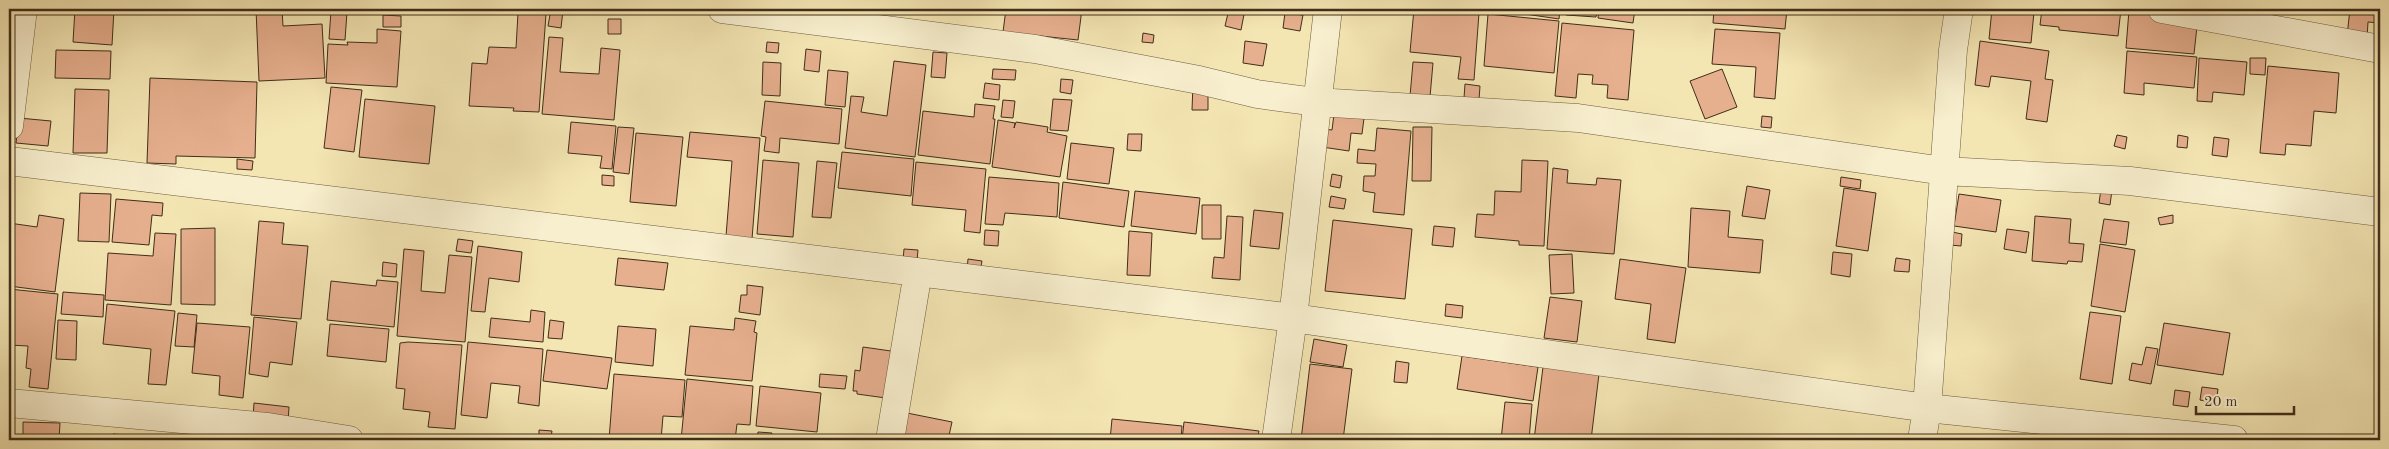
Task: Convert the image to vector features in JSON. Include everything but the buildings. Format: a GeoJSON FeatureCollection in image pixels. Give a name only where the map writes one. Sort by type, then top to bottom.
{"type":"FeatureCollection","features":[{"type":"Feature","properties":{"kind":"street"},"geometry":{"type":"LineString","coordinates":[[9,126],[13,60],[23,9]]}},
{"type":"Feature","properties":{"kind":"street"},"geometry":{"type":"LineString","coordinates":[[722,9],[1035,48],[1199,80],[1257,94],[1316,102],[1578,118],[1944,171],[2130,181],[2380,212]]}},
{"type":"Feature","properties":{"kind":"street"},"geometry":{"type":"LineString","coordinates":[[1276,440],[1293,318],[1328,9]]}},
{"type":"Feature","properties":{"kind":"street"},"geometry":{"type":"LineString","coordinates":[[1922,440],[1927,408],[1953,50],[1959,9]]}},
{"type":"Feature","properties":{"kind":"street"},"geometry":{"type":"LineString","coordinates":[[2162,9],[2380,49]]}},
{"type":"Feature","properties":{"kind":"street"},"geometry":{"type":"LineString","coordinates":[[9,161],[1293,318],[1927,408],[2234,440]]}},
{"type":"Feature","properties":{"kind":"street"},"geometry":{"type":"LineString","coordinates":[[890,440],[918,272]]}},
{"type":"Feature","properties":{"kind":"street"},"geometry":{"type":"LineString","coordinates":[[9,403],[268,427],[350,440]]}}]}
